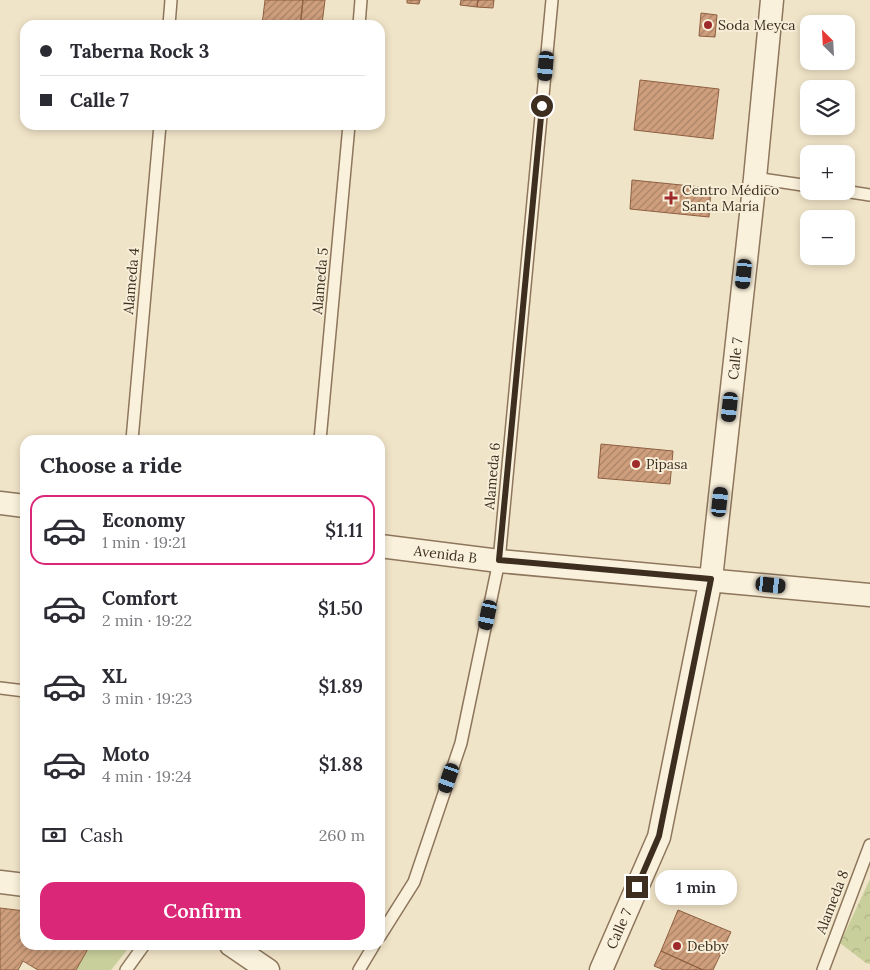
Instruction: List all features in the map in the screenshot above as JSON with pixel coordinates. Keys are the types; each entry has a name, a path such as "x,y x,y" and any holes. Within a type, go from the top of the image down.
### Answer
{"street":[{"name":"Calle 7","path":"601,970 659,836 711,579 755,178 772,0"},
{"path":"0,503 20,505"},
{"name":"Avenida B","path":"385,547 499,560 870,595"},
{"path":"0,882 20,884"},
{"path":"238,950 268,970"}],"lane":[{"path":"169,20 171,0"},
{"path":"359,20 361,0"},
{"name":"Alameda 6","path":"385,928 414,882 461,743 499,560 552,0"},
{"name":"Alameda 4","path":"132,435 160,130"},
{"name":"Alameda 5","path":"320,435 349,130"},
{"path":"755,178 800,185"},
{"path":"855,193 870,195"},
{"path":"0,688 20,690"},
{"name":"Alameda 8","path":"827,969 870,845"},
{"path":"126,970 140,950"},
{"path":"359,970 371,950"}],"green space":[{"path":"870,879 870,964 840,943"},
{"path":"87,950 127,950 111,970 76,970"}],"building":[{"path":"265,0 303,0 301,20 263,20"},
{"path":"303,0 325,0 322,20 301,20"},
{"path":"407,0 420,0 419,4 407,3"},
{"path":"461,0 478,0 477,7 460,5"},
{"path":"478,0 494,0 493,8 477,7"},
{"name":"Soda Meyca","path":"701,13 717,15 715,37 699,36"},
{"path":"640,80 719,89 713,139 634,130"},
{"name":"Centro Médico Santa María","path":"632,180 711,188 709,217 630,209"},
{"name":"Pipasa","path":"601,444 673,451 670,484 598,478"},
{"path":"0,908 20,910 20,950 87,950 76,970 38,970 23,961 18,970 0,970"},
{"path":"678,910 731,932 713,970 703,970 661,951"},
{"path":"661,951 703,970 664,970 654,966"}],"place":[{"name":"Soda Meyca","path":"708,25"},
{"name":"Centro Médico Santa María","path":"671,198"},
{"name":"Pipasa","path":"636,464"},
{"name":"Debby","path":"677,946"}],"route":[{"path":"542,106 499,560 711,579 659,836 637,887"}]}
